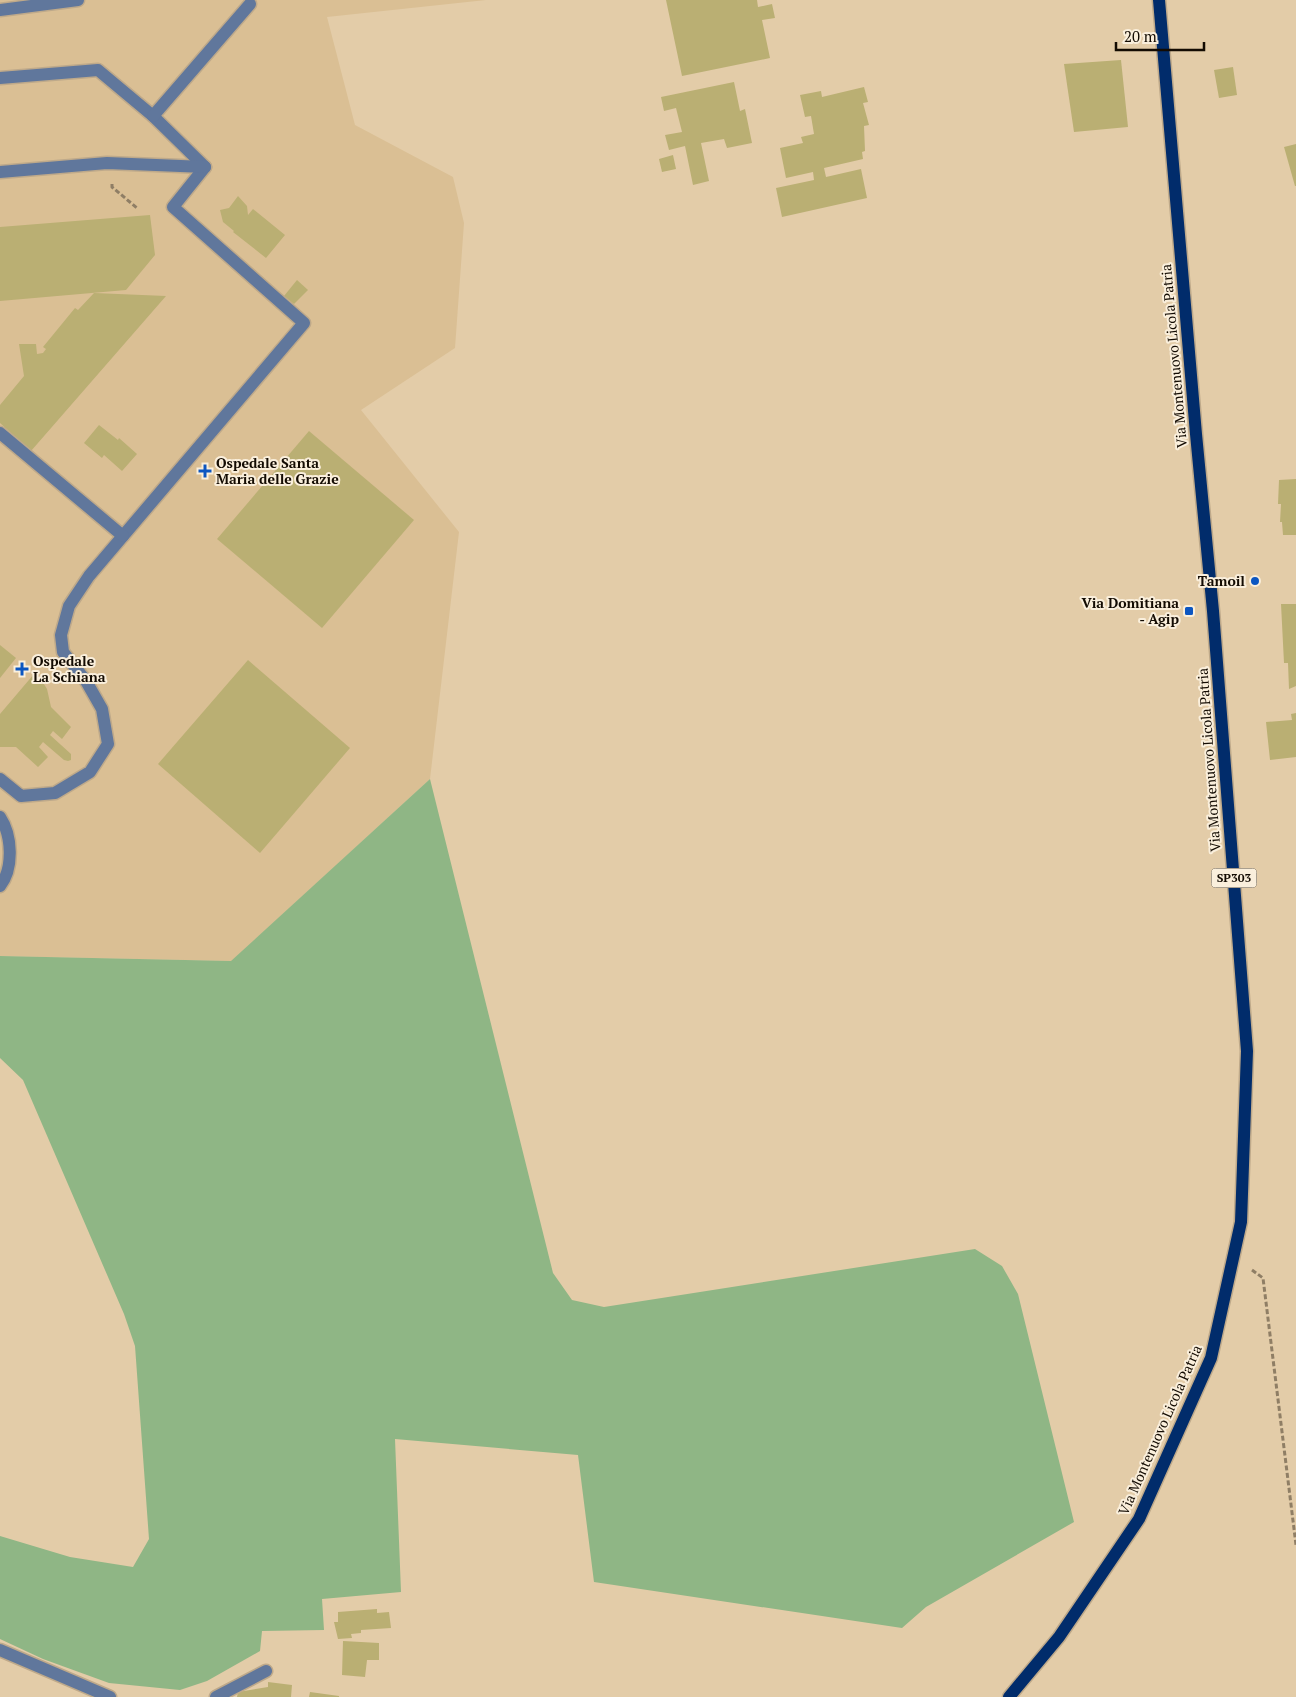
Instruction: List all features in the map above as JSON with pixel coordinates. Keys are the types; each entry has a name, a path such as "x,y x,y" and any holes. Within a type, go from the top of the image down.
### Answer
{"main road":[{"name":"Via Montenuovo Licola Patria","path":"1009,1697 1059,1638 1139,1519 1211,1358 1240,1222 1247,1051 1213,611 1194,414 1159,0"}],"lane":[{"path":"0,10 78,0"},
{"path":"153,116 250,4"},
{"path":"0,78 98,70 153,116 204,167"},
{"path":"0,172 107,164 204,167"},
{"path":"0,779 21,796 55,793 90,772 108,744 102,709 86,681 63,652 61,635 69,606 89,576 122,536 304,323 173,208 204,167"},
{"path":"0,433 122,536"},
{"path":"0,817 6,826 10,844 6,879 0,886"},
{"path":"0,1650 110,1697"},
{"path":"216,1697 266,1671"}],"path":[{"path":"107,164 112,187 137,208"},
{"path":"1233,1257 1263,1278 1296,1545"}],"shaded area":[{"name":"Ospedale Santa Maria delle Grazie","path":"0,0 486,0 327,17 355,125 453,177 464,223 455,348 361,410 459,532 430,779 232,961 0,956"}],"green space":[{"path":"430,779 553,1273 572,1300 604,1307 975,1249 1002,1266 1018,1294 1074,1522 926,1607 902,1628 594,1582 578,1455 395,1439 401,1592 322,1599 324,1630 262,1631 260,1651 207,1681 180,1690 109,1683 43,1659 0,1639 0,1536 70,1557 133,1567 149,1539 135,1346 124,1314 23,1080 0,1058 0,956 231,961"}],"building":[{"path":"666,0 757,0 758,7 772,4 775,18 762,20 770,58 682,76"},
{"path":"1121,60 1128,127 1074,132 1064,64"},
{"path":"1233,67 1237,95 1219,98 1214,70"},
{"path":"734,82 740,111 745,109 752,143 727,148 724,139 701,143 709,181 693,185 685,146 669,150 665,135 682,132 676,108 664,111 661,97"},
{"path":"864,87 868,102 863,103 869,125 864,126 865,151 862,152 863,159 824,168 826,177 861,169 867,198 782,217 776,188 814,180 813,172 786,178 780,148 803,143 801,137 814,134 811,116 805,117 800,95 821,91 822,97"},
{"path":"1296,144 1296,186 1295,186 1284,147"},
{"path":"673,155 676,169 662,172 659,159"},
{"path":"238,196 247,206 248,215 253,209 285,235 266,258 223,222 220,210 229,208"},
{"path":"150,215 155,255 126,290 0,301 0,227"},
{"path":"297,280 308,290 294,304 284,296"},
{"path":"94,293 166,296 31,451 0,423 0,405 24,376 19,344 36,344 37,354 43,353 46,349 43,347 75,308 78,310"},
{"path":"99,425 118,440 119,438 137,454 122,471 104,455 102,458 84,443"},
{"path":"309,431 414,520 322,628 217,539"},
{"path":"1296,479 1296,535 1283,535 1282,522 1280,522 1281,504 1278,504 1279,480"},
{"path":"1281,604 1296,604 1296,686 1289,689 1288,663 1284,663"},
{"path":"0,645 16,658 0,678"},
{"path":"248,660 350,748 260,853 158,764"},
{"path":"34,674 47,689 51,707 71,727 62,739 53,731 50,735 71,754 71,760 64,760 43,742 39,747 48,757 38,767 16,747 0,747 0,714"},
{"path":"1296,713 1296,757 1270,760 1266,722 1292,720 1291,714"},
{"path":"377,1609 377,1613 389,1612 391,1628 361,1630 361,1633 351,1634 352,1638 338,1639 334,1622 338,1622 338,1612"},
{"path":"343,1641 379,1643 379,1660 367,1660 365,1677 342,1675"},
{"path":"268,1682 292,1685 291,1697 237,1697 238,1692 268,1687"},
{"path":"310,1692 339,1696 339,1697 309,1697"}],"place":[{"name":"Ospedale Santa Maria delle Grazie","path":"205,471"},
{"name":"Tamoil","path":"1255,581"},
{"name":"Via Domitiana - Agip","path":"1189,611"},
{"name":"Ospedale La Schiana","path":"22,669"}]}
